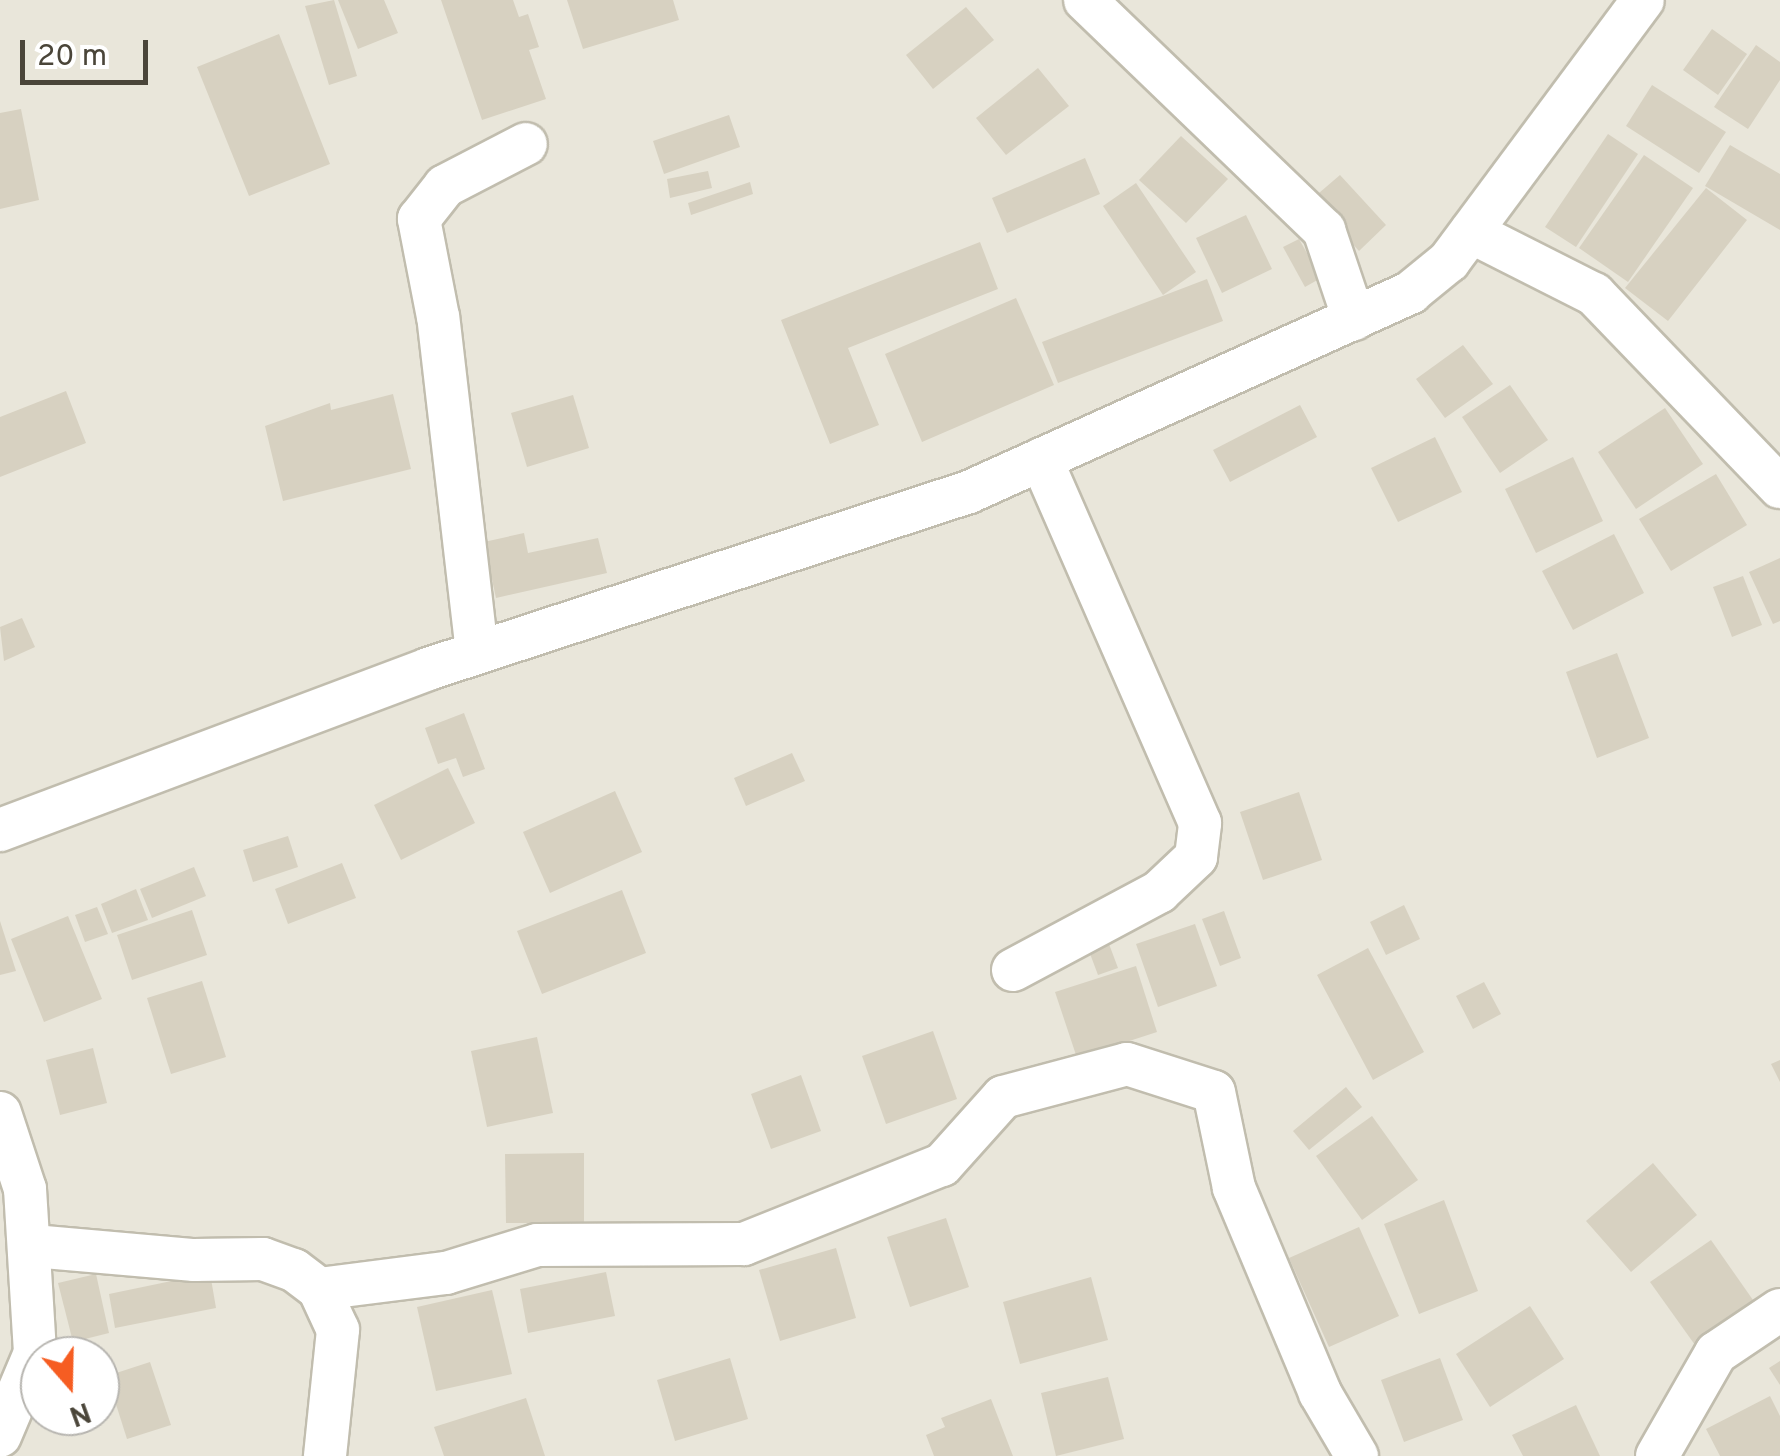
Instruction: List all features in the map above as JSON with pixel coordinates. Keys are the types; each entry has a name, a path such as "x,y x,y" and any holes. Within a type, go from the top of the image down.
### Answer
{"street":[{"path":"1085,0 1324,230 1354,319"},
{"path":"0,830 477,652 969,492 1411,292 1471,232 1643,0"},
{"path":"477,652 438,316 418,219 445,186 526,144"},
{"path":"1471,232 1594,294 1780,487"},
{"path":"1013,970 1159,892 1196,857 1200,822 1040,460"},
{"path":"32,1246 194,1260 263,1259 320,1289 446,1273 537,1245 744,1244 942,1166 1003,1097 1126,1064 1214,1092 1234,1188 1320,1393 1358,1456"},
{"path":"0,1113 25,1190 32,1246 34,1353 0,1436"},
{"path":"320,1289 338,1330 325,1456"},
{"path":"1657,1456 1716,1353 1780,1310"}],"shaded area":[{"path":"0,0 1780,0 1780,1456 0,1456"}],"building":[{"path":"334,0 357,76 329,85 305,6"},
{"path":"338,0 384,0 398,33 358,49"},
{"path":"441,0 513,0 519,17 528,14 539,47 529,50 546,99 482,120"},
{"path":"567,0 673,0 679,20 583,49"},
{"path":"966,7 994,40 933,89 906,55"},
{"path":"1712,29 1747,54 1718,95 1683,70"},
{"path":"279,34 330,164 249,196 197,67"},
{"path":"1756,45 1780,62 1780,80 1748,129 1714,107"},
{"path":"1038,68 1069,106 1006,155 976,118"},
{"path":"1652,85 1726,132 1699,173 1626,126"},
{"path":"21,109 39,200 0,209 0,113"},
{"path":"729,115 740,147 664,174 653,141"},
{"path":"1608,134 1638,154 1576,247 1545,227"},
{"path":"1181,136 1228,179 1186,223 1139,180"},
{"path":"1730,145 1780,174 1780,230 1705,186"},
{"path":"1644,155 1693,188 1628,282 1579,248"},
{"path":"1085,158 1100,194 1007,233 992,198"},
{"path":"708,171 712,188 670,198 667,179"},
{"path":"1340,175 1386,225 1359,251 1312,199"},
{"path":"750,182 753,194 691,215 688,203"},
{"path":"1136,183 1196,272 1163,295 1103,206"},
{"path":"1706,188 1747,220 1668,321 1625,288"},
{"path":"1246,215 1272,269 1222,293 1196,238"},
{"path":"1299,239 1321,278 1305,287 1283,247"},
{"path":"980,242 998,289 848,348 879,425 830,444 781,320"},
{"path":"1207,279 1223,321 1058,383 1042,342"},
{"path":"1016,298 1054,385 922,442 885,354"},
{"path":"1463,345 1493,384 1445,418 1416,379"},
{"path":"1510,385 1548,440 1500,473 1462,417"},
{"path":"66,391 86,443 0,477 0,417"},
{"path":"393,394 411,469 283,501 265,426 330,403 331,410"},
{"path":"573,395 589,448 527,467 511,413"},
{"path":"1300,405 1317,437 1230,482 1213,450"},
{"path":"1665,408 1703,464 1636,509 1598,452"},
{"path":"1435,437 1462,492 1398,522 1371,468"},
{"path":"1573,457 1603,521 1536,553 1505,489"},
{"path":"1716,474 1747,525 1671,571 1639,519"},
{"path":"524,533 528,553 598,538 607,573 496,598 484,542"},
{"path":"1614,534 1644,593 1573,630 1542,571"},
{"path":"1780,558 1780,621 1773,624 1749,572"},
{"path":"1743,576 1762,625 1732,637 1713,587"},
{"path":"22,618 35,647 4,661 0,627"},
{"path":"1617,653 1649,738 1597,758 1566,672"},
{"path":"464,713 485,769 463,777 456,758 438,764 425,728"},
{"path":"792,753 805,781 746,806 734,778"},
{"path":"448,768 475,823 401,860 374,805"},
{"path":"615,791 642,852 550,893 523,832"},
{"path":"1299,792 1322,860 1263,880 1240,812"},
{"path":"288,836 298,867 253,882 243,850"},
{"path":"342,863 356,898 288,924 275,889"},
{"path":"194,867 206,896 152,918 140,889"},
{"path":"136,889 148,920 112,933 101,904"},
{"path":"622,890 646,953 542,994 517,931"},
{"path":"1404,905 1420,939 1386,955 1370,922"},
{"path":"97,907 108,934 85,942 75,915"},
{"path":"192,910 207,955 132,980 117,935"},
{"path":"1224,911 1241,958 1220,966 1202,919"},
{"path":"68,916 102,999 44,1022 11,939"},
{"path":"0,921 16,971 0,975"},
{"path":"1195,924 1217,986 1158,1007 1136,944"},
{"path":"1109,944 1118,968 1098,975 1089,951"},
{"path":"1368,948 1424,1052 1373,1080 1317,975"},
{"path":"1136,966 1157,1032 1077,1058 1055,992"},
{"path":"202,981 226,1057 171,1074 147,998"},
{"path":"1484,982 1501,1014 1473,1029 1456,996"},
{"path":"933,1031 957,1099 886,1124 862,1056"},
{"path":"537,1037 553,1113 487,1127 471,1051"},
{"path":"93,1048 107,1103 60,1115 46,1060"},
{"path":"1780,1060 1780,1082 1771,1064"},
{"path":"801,1075 821,1131 771,1149 751,1094"},
{"path":"1346,1087 1362,1107 1309,1150 1293,1131"},
{"path":"1372,1116 1418,1180 1362,1220 1316,1156"},
{"path":"584,1153 584,1223 506,1223 505,1154"},
{"path":"1653,1163 1697,1215 1631,1272 1586,1221"},
{"path":"1444,1200 1478,1291 1419,1314 1384,1224"},
{"path":"946,1218 969,1287 910,1307 887,1237"},
{"path":"1359,1227 1399,1316 1329,1347 1289,1258"},
{"path":"1711,1240 1760,1310 1700,1352 1650,1282"},
{"path":"836,1248 856,1318 780,1341 759,1270"},
{"path":"606,1272 615,1316 528,1333 520,1289"},
{"path":"210,1273 216,1308 115,1328 109,1294"},
{"path":"96,1274 109,1333 71,1336 58,1283"},
{"path":"1091,1277 1108,1340 1020,1364 1003,1302"},
{"path":"492,1290 512,1374 436,1391 417,1307"},
{"path":"1530,1306 1564,1359 1490,1407 1456,1354"},
{"path":"730,1358 748,1419 675,1441 657,1380"},
{"path":"1440,1358 1463,1420 1404,1442 1381,1380"},
{"path":"1780,1361 1780,1385 1769,1368"},
{"path":"150,1362 171,1425 127,1439 120,1417 120,1372"},
{"path":"1108,1377 1124,1439 1056,1456 1041,1393"},
{"path":"1770,1396 1780,1416 1780,1456 1720,1456 1706,1429"},
{"path":"526,1398 545,1456 444,1456 434,1427"},
{"path":"991,1399 1013,1456 934,1456 926,1435 945,1427 941,1418"},
{"path":"1576,1405 1600,1456 1523,1456 1512,1435"}]}
